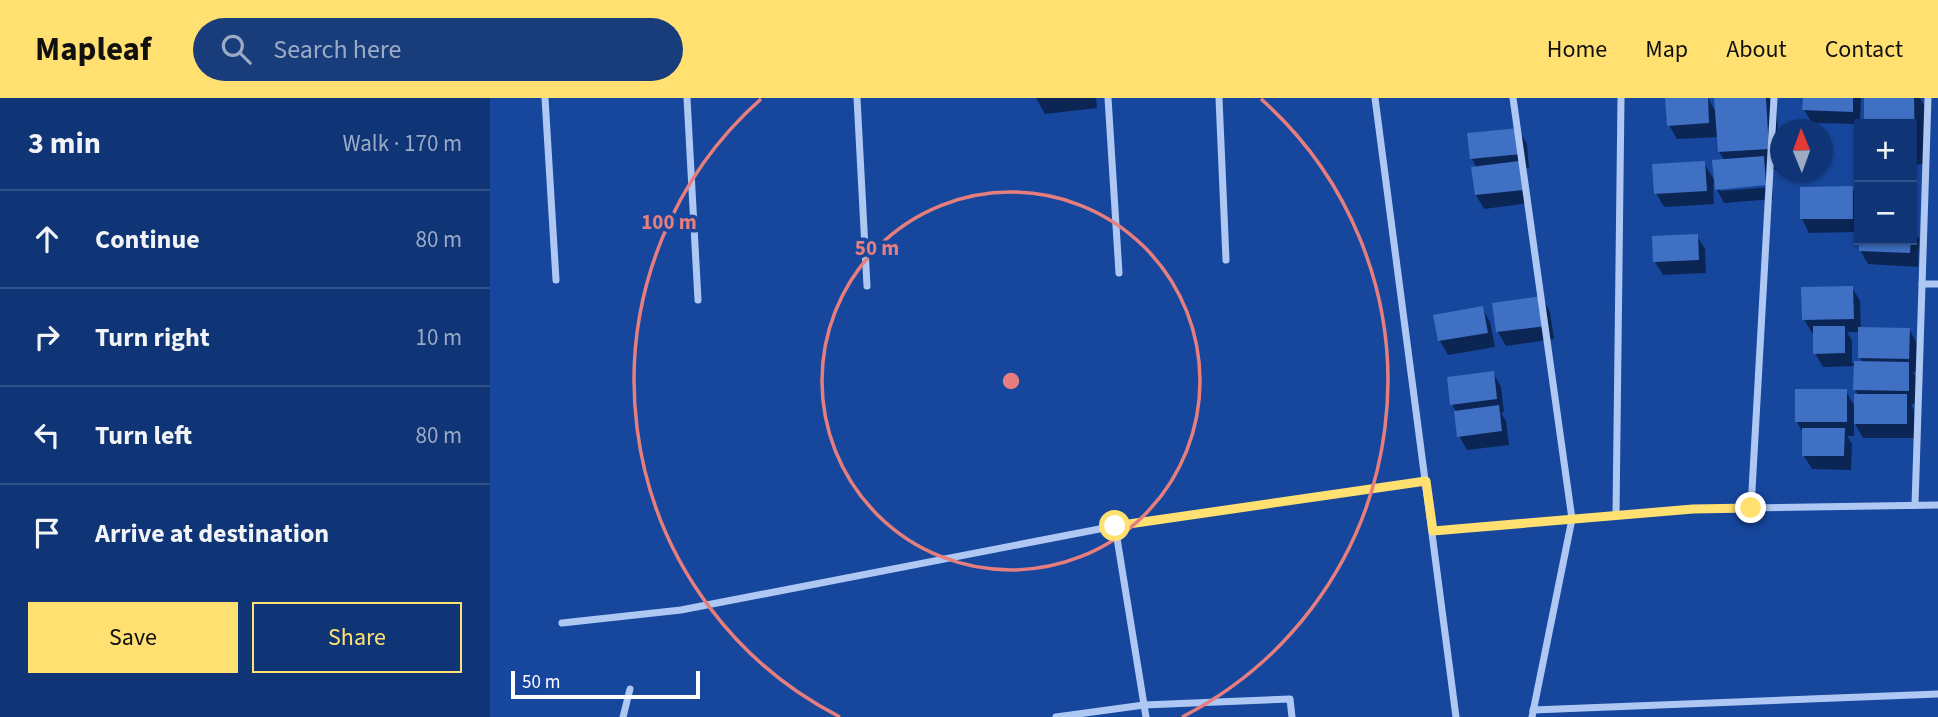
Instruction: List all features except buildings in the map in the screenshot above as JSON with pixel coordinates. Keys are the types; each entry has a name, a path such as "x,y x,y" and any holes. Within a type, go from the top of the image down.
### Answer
{"street":[{"path":"545,98 556,280"},
{"path":"687,98 698,300"},
{"path":"857,98 867,286"},
{"path":"1108,98 1119,274"},
{"path":"1219,98 1226,260"},
{"path":"1376,98 1456,717"},
{"path":"1513,98 1572,519 1533,714 1938,694"},
{"path":"1616,515 1621,98"},
{"path":"1751,508 1774,98"},
{"path":"1915,505 1928,98"},
{"path":"1922,284 1938,284"},
{"path":"562,623 681,610 1115,526 1426,481"},
{"path":"1433,531 1693,509 1938,505"},
{"path":"1115,526 1146,717"},
{"path":"623,717 630,689"},
{"path":"1056,717 1144,705 1290,699 1292,717"}],"route":[{"path":"1115,526 1426,481 1433,531 1693,509 1751,508"}]}
